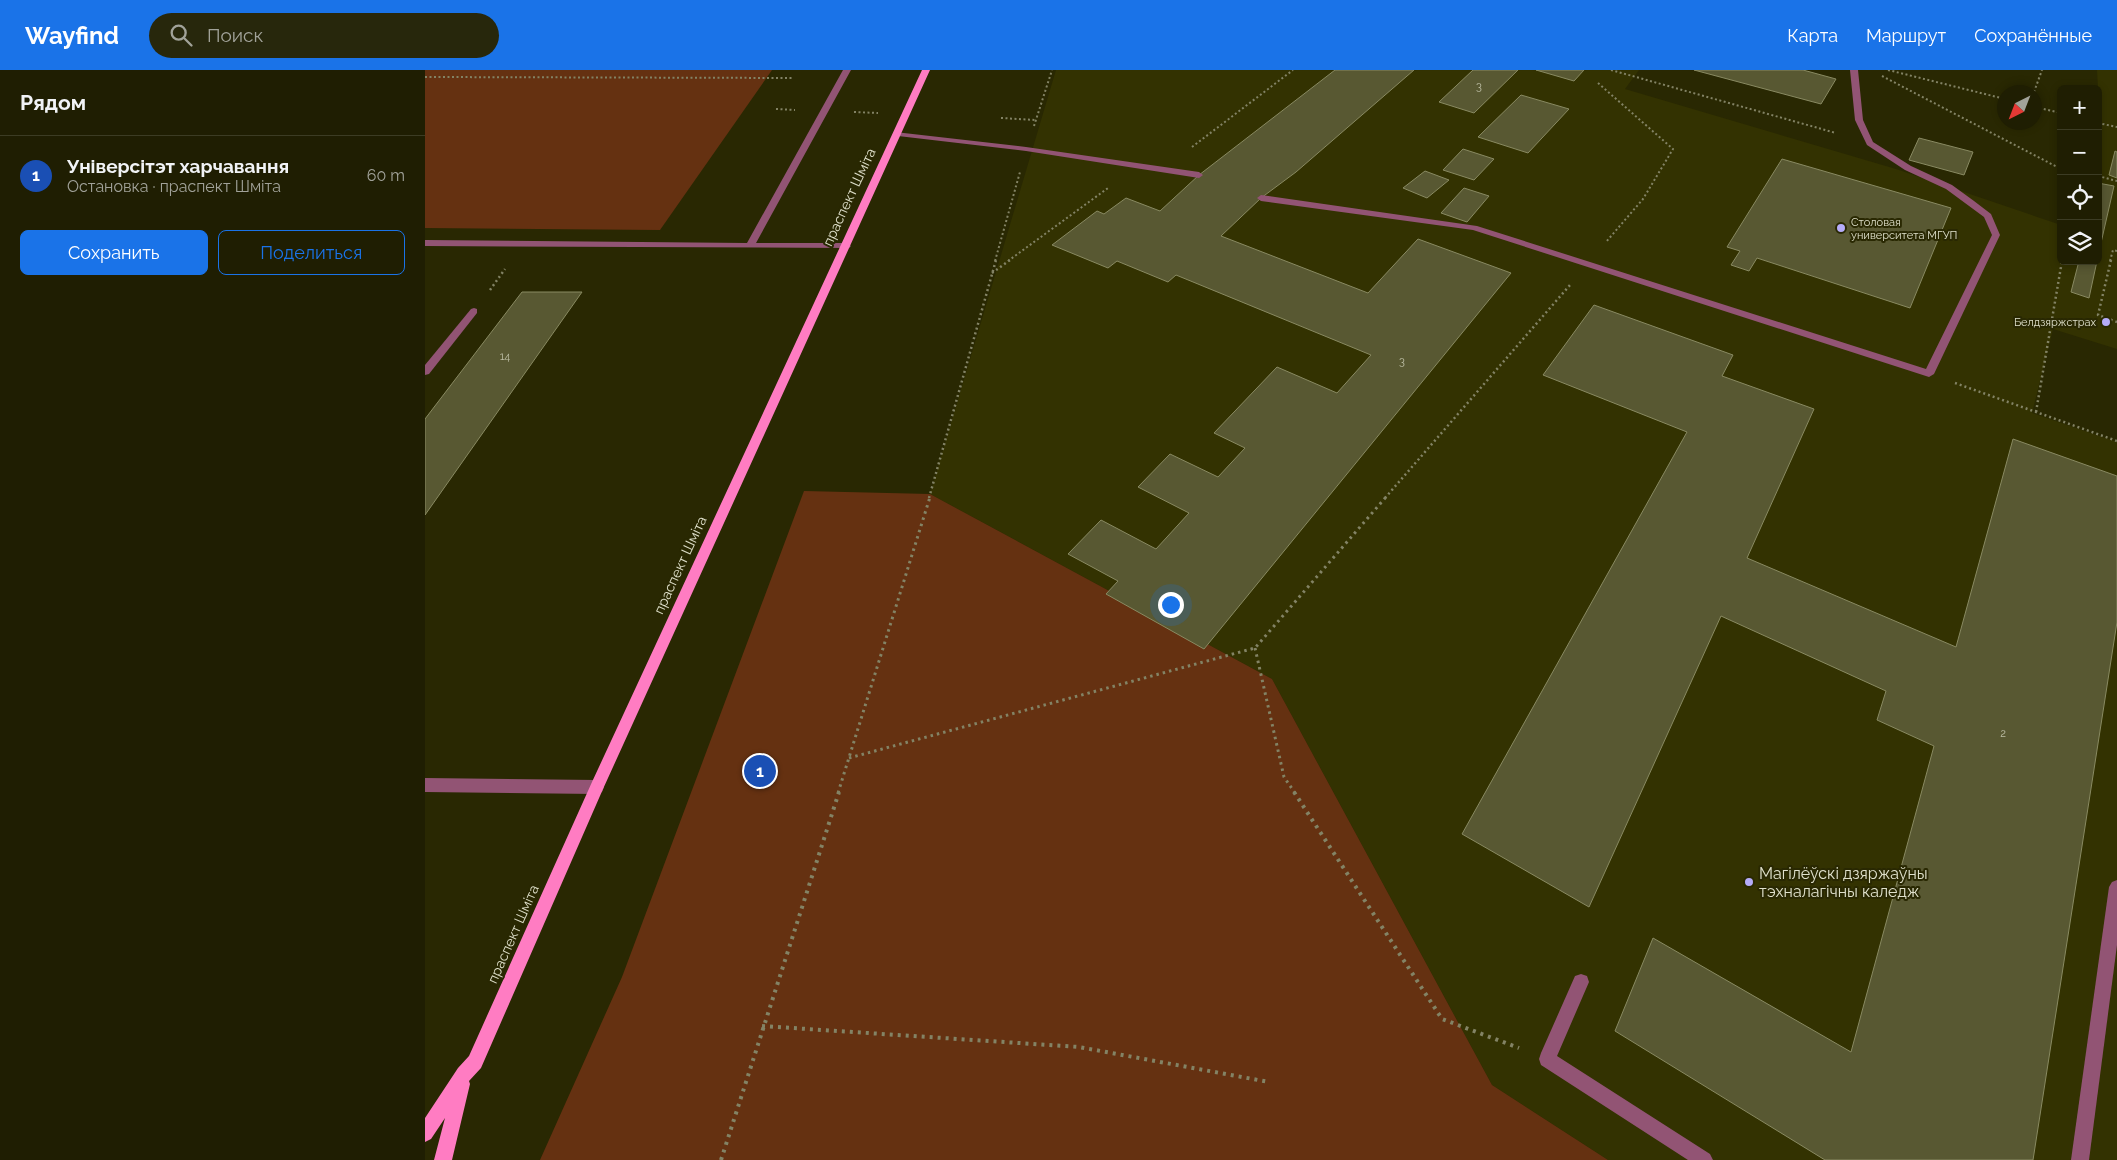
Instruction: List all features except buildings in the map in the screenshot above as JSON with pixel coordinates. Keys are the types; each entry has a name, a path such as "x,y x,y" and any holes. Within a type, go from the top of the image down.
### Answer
{"main road":[{"name":"праспект Шміта","path":"425,1134 464,1074 475,1062 597,787 926,70"},
{"name":"праспект Шміта","path":"443,1160 464,1074"}],"lane":[{"path":"750,246 847,70"},
{"path":"1261,198 1474,228 1929,374 1996,235 1988,216 1971,203 1949,187 1908,168 1871,143 1859,120 1854,70"},
{"path":"898,134 1026,149 1199,175"},
{"path":"425,244 846,246"},
{"path":"425,372 474,311"},
{"path":"425,785 597,787"},
{"path":"2080,1160 2117,887"},
{"path":"1581,982 1547,1059 1704,1160"}],"path":[{"path":"721,1160 931,494 1026,149 1052,70"},
{"path":"1162,170 1293,70"},
{"path":"1611,70 1871,143"},
{"path":"1888,70 1997,97"},
{"path":"2037,85 2042,70"},
{"path":"1879,74 2057,167"},
{"path":"425,77 793,78"},
{"path":"849,758 1255,648 1643,199 1673,149 1598,83"},
{"path":"2042,109 2057,113"},
{"path":"2102,124 2117,128"},
{"path":"992,274 1137,166"},
{"path":"2102,177 2117,181"},
{"path":"474,311 524,244"},
{"path":"2117,251 2113,250 2098,315 2117,322"},
{"path":"2036,412 2061,265"},
{"path":"1929,374 2117,441"},
{"path":"1255,648 1283,777 1441,1019 1547,1059"},
{"path":"762,1026 1079,1047 1269,1082"}],"shaded area":[{"path":"425,70 772,70 660,230 425,228"},
{"path":"1056,70 1639,70 1625,89 1896,169 2057,224 2057,265 2102,265 2102,85 2098,85 2097,70 2117,70 2117,349 2053,329 2032,413 2117,442 2117,1160 1608,1160 1492,1085 1272,679 930,494"},
{"path":"804,491 930,494 1272,679 1492,1085 1608,1160 540,1160 622,977"}],"place":[{"name":"Столовая университета МГУП","path":"1841,228"},
{"name":"Белдзяржстрах","path":"2106,322"},
{"name":"Універсітэт харчавання","path":"760,771"},
{"name":"Магілёўскі дзяржаўны тэхналагічны каледж","path":"1749,882"}]}
